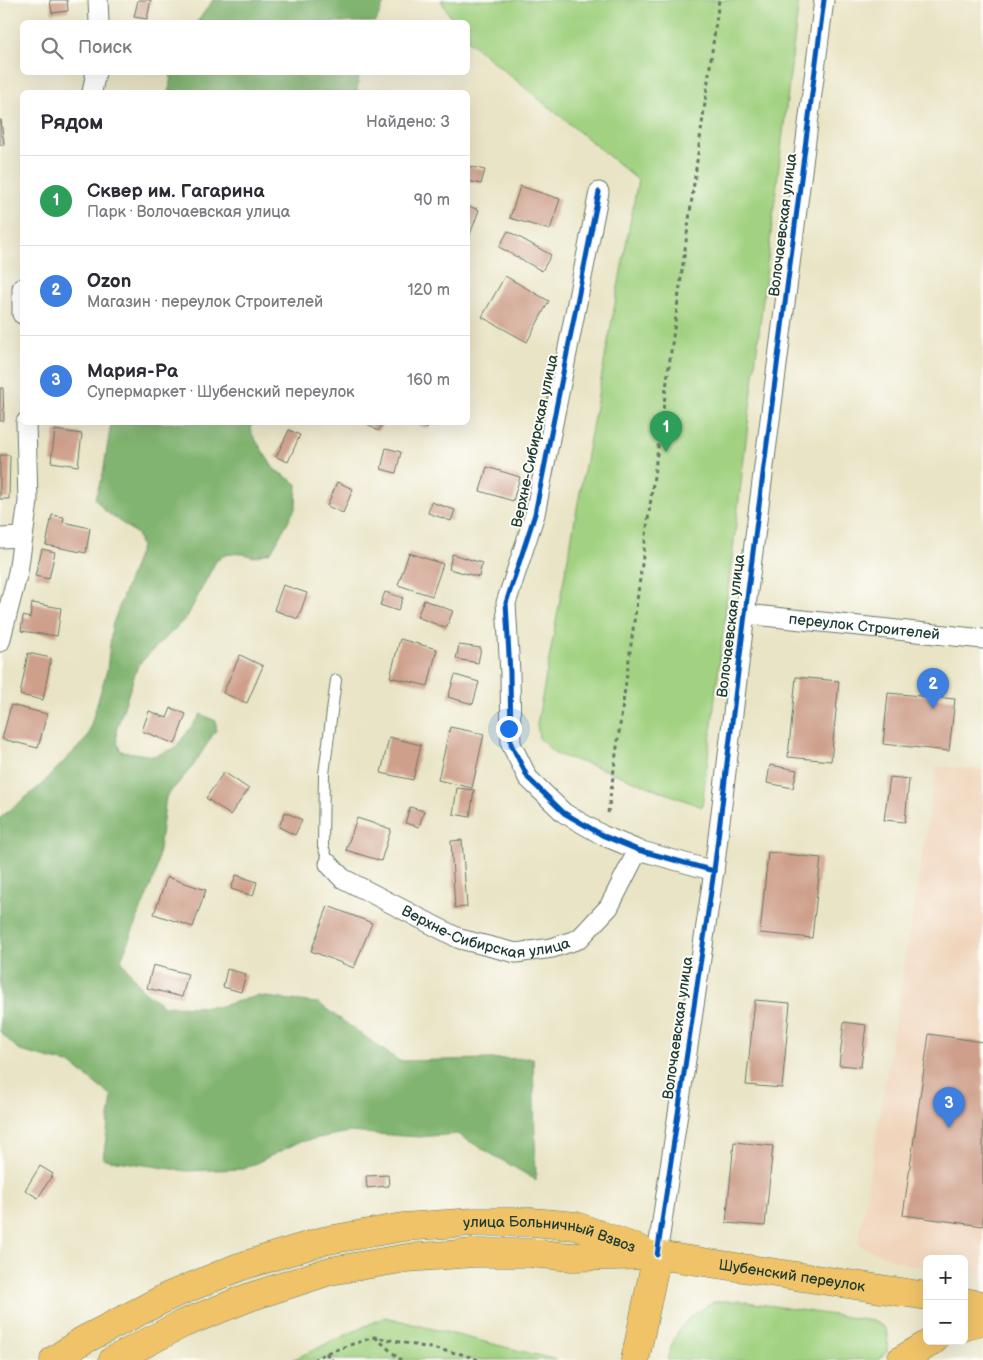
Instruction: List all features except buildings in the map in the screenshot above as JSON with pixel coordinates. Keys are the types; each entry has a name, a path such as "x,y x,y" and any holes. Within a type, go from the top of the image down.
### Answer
{"main road":[{"name":"улица Больничный Взвоз","path":"54,1360 82,1341 169,1296 239,1267 323,1241 403,1227 474,1222 532,1222 576,1226 657,1255"},
{"name":"улица Больничный Взвоз","path":"113,1360 182,1324 250,1296 330,1271 407,1258 474,1253 530,1253 572,1257 657,1255"},
{"name":"Шубенский переулок","path":"657,1255 923,1295"},
{"name":"Волочаевская улица","path":"635,1360 657,1255"},
{"path":"968,1303 983,1305"},
{"path":"968,1326 983,1320"},
{"path":"901,1360 926,1345"}],"street":[{"path":"98,0 100,20"},
{"name":"Волочаевская улица","path":"657,1255 714,870 824,0"},
{"path":"92,90 95,75"},
{"name":"Верхне-Сибирская улица","path":"599,192 535,514 506,603 510,673 510,744 528,778 564,813 604,836 638,850 714,870"},
{"path":"0,642 18,572 28,502 26,425"},
{"path":"0,538 23,537"},
{"name":"переулок Строителей","path":"745,614 983,639"},
{"name":"Верхне-Сибирская улица","path":"329,864 342,878 460,939 516,953 552,948 579,939 609,907 638,850"}],"lane":[{"path":"329,864 323,846 324,774 336,680"}],"path":[{"path":"604,836 719,0"},
{"path":"374,1336 401,1360"},
{"path":"313,1360 326,1353 374,1336 461,1354 479,1360"},
{"path":"326,1353 332,1360"}],"shaded area":[{"path":"937,766 983,770 983,1274 968,1272 968,1255 923,1255 923,1267 908,1265 858,1245"}],"green space":[{"path":"213,0 385,0 377,20 198,20"},
{"path":"441,0 799,0 702,807 600,768 555,754 539,738 537,724 638,180 470,43 470,20 452,20"},
{"path":"171,75 359,75 357,90 169,90"},
{"path":"111,425 251,425 252,434 274,469 297,484 296,507 271,552 255,557 239,553 225,555 216,561 187,617 138,665 116,731 117,742 121,751 154,756 175,748 201,714 216,721 216,730 193,766 166,797 156,872 121,960 142,989 164,1006 217,1007 257,996 318,1003 399,1061 533,1058 536,1180 457,1134 418,1137 348,1132 299,1142 244,1169 186,1171 103,1159 112,1097 71,1064 20,1051 0,1032 0,818 40,786 87,738 107,670 112,626 141,547 137,534 105,511 95,498 103,474"},
{"path":"716,1301 740,1301 873,1321 884,1327 888,1336 887,1352 879,1360 667,1360 674,1339 684,1324 697,1312"},
{"path":"385,1317 557,1360 292,1360"}],"cycle path":[{"path":"657,1255 714,871 824,0"},
{"path":"599,192 535,514 506,603 510,673 511,744 528,778 564,813 604,836 638,850 714,871"}],"place":[{"name":"Сквер им. Гагарина","path":"666,452"},
{"name":"Ozon","path":"933,709"},
{"name":"Мария-Ра","path":"949,1128"}]}
